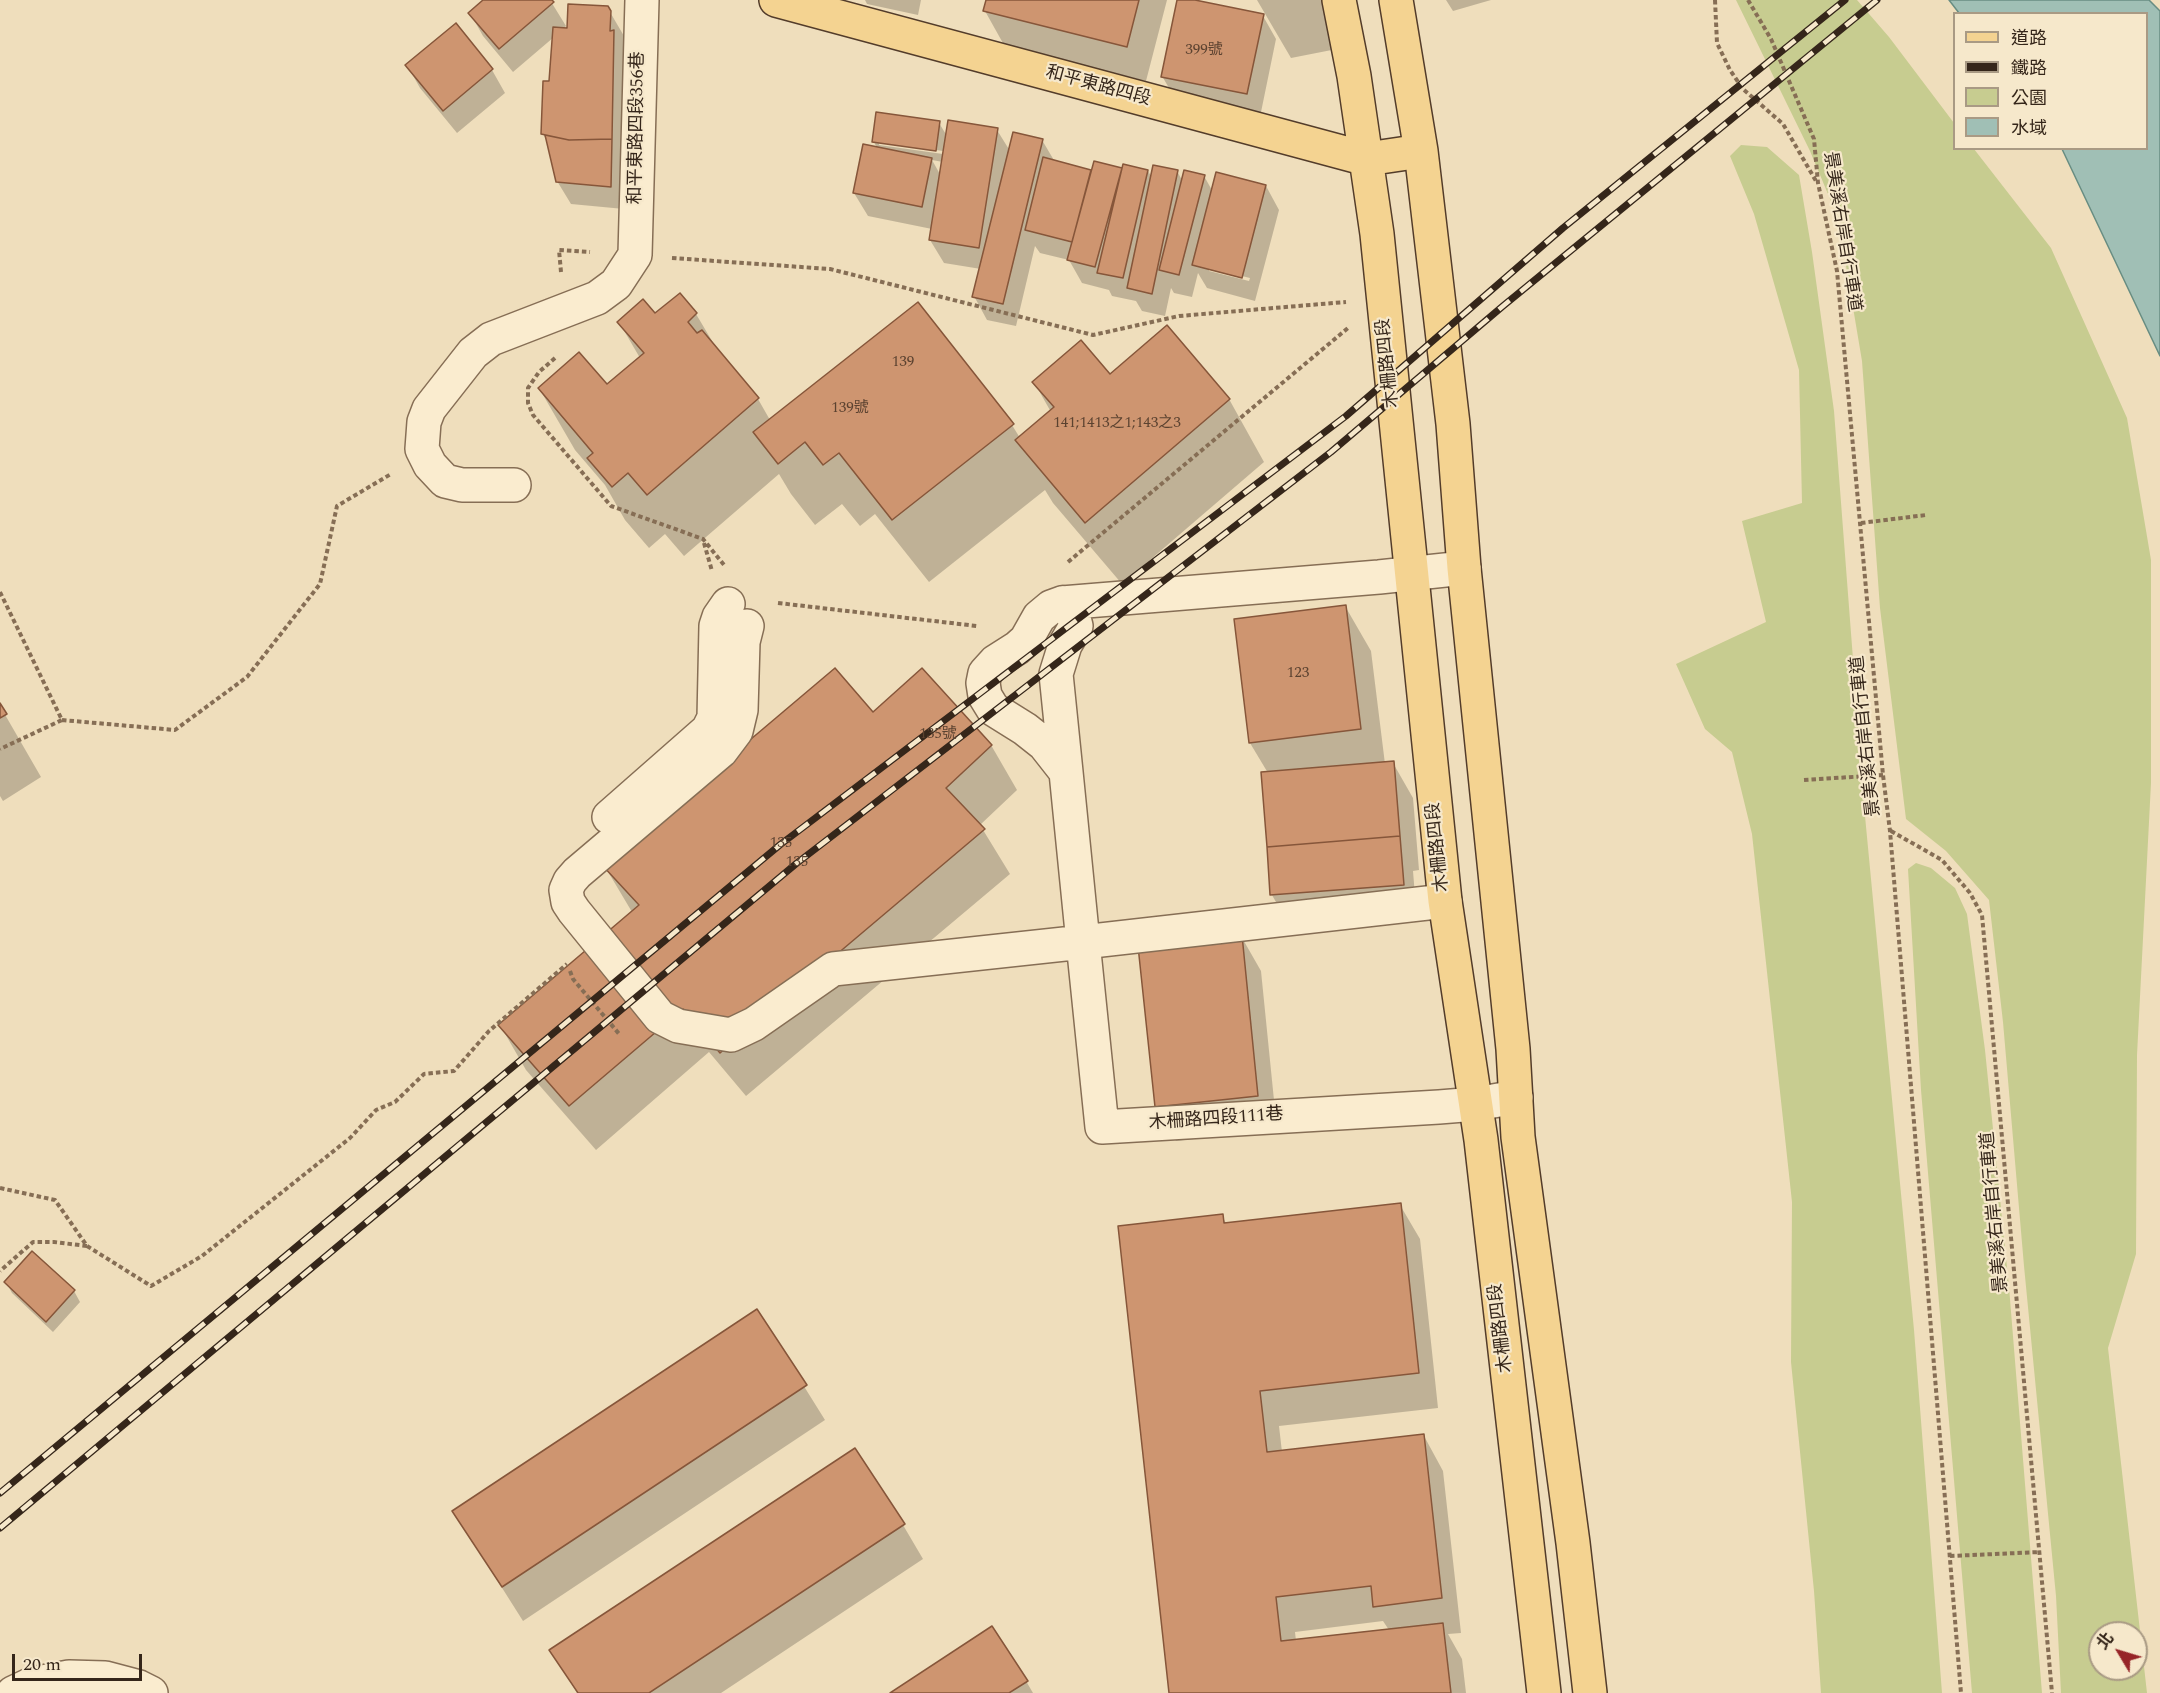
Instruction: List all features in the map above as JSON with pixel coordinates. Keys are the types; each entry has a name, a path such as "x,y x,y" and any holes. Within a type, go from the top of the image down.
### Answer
{"main road":[{"name":"和平東路四段","path":"776,0 1367,159 1421,151"},
{"name":"木柵路四段","path":"1339,0 1367,159 1444,901 1476,1104 1544,1693"},
{"path":"1396,0 1421,151 1453,424 1464,568 1518,1137 1573,1543 1590,1693"}],"street":[{"name":"和平東路四段356巷","path":"635,255 642,0"},
{"path":"514,485 462,485 445,481 430,465 422,449 424,422 429,409 473,353 491,339 597,298 616,284 635,255"},
{"path":"1066,772 1044,744 993,709 985,696 983,683 986,673 995,662 1026,640 1039,617 1051,607 1062,603 1464,568"},
{"path":"1062,603 1072,611 1076,626 1059,659 1056,675 1083,942"},
{"path":"738,615 743,642 741,710 736,730 721,751 577,873 566,890 568,902 660,1017 678,1026 731,1035 754,1024 833,969 1444,901"},
{"path":"986,673 1059,659"},
{"name":"木柵路四段111巷","path":"1083,942 1102,1127 1476,1104 1516,1097"},
{"path":"13,1693 32,1684 69,1677 105,1678 139,1687 151,1693"}],"path":[{"path":"1715,0 1717,43 1730,70 1743,89 1783,124 1818,183"},
{"name":"景美溪右岸自行車道","path":"1748,0 1771,39 1814,139 1818,183 1837,271 1890,831 1942,860 1970,893 1982,915 2052,1693"},
{"path":"559,250 830,269 1093,335 1179,316 1383,299"},
{"path":"1062,566 1383,299"},
{"path":"556,358 539,372 528,388 528,403 533,415 611,506 703,539 725,566"},
{"path":"0,749 62,720 175,730 247,677 320,584 337,506 393,472"},
{"path":"1861,523 1926,515"},
{"path":"0,592 62,720"},
{"path":"778,603 978,626"},
{"path":"1804,780 1883,776"},
{"path":"1890,831 1960,1693"},
{"path":"0,1188 55,1200 87,1246 151,1286 202,1256 350,1138 376,1110 395,1102 424,1074 454,1071 489,1031 567,964"},
{"path":"0,1270 33,1242 87,1246"},
{"path":"1950,1556 2040,1552"}],"green space":[{"path":"1736,0 1857,0 1889,37 1953,122 1953,150 1975,150 2051,248 2127,418 2151,560 2151,783 2137,1055 2136,1254 2108,1348 2139,1621 2088,1621 2088,1681 2146,1681 2147,1693 2061,1693 2056,1596 2003,1022 1989,900 1946,851 1906,819 1880,608 1862,361 1838,218 1810,151"},
{"path":"1741,145 1767,147 1799,175 1834,411 1865,816 1914,1330 1942,1693 1821,1693 1814,1591 1791,1362 1792,1202 1752,834 1732,752 1705,729 1676,664 1766,622 1742,521 1802,503 1799,370 1754,214 1730,156"},
{"path":"1916,863 1931,868 1955,888 1967,914 1985,1050 2009,1287 2042,1693 1972,1693 1921,1090 1908,869"}],"water":[{"path":"1949,0 2149,0 2160,11 2160,356 2062,150 2148,150 2148,12 1958,12"}],"building":[{"path":"483,0 552,0 554,2 499,49 468,13"},
{"path":"986,0 1139,0 1127,47 983,11"},
{"path":"1177,0 1195,0 1264,14 1247,94 1161,77"},
{"path":"568,4 608,6 611,11 610,31 614,30 612,139 569,140 541,134 543,81 549,81 553,27 567,28"},
{"path":"456,23 493,69 443,111 405,65"},
{"path":"876,112 940,121 936,151 872,142"},
{"path":"948,120 998,128 979,248 929,240"},
{"path":"1013,132 1043,139 1003,304 972,297"},
{"path":"545,135 569,140 612,139 611,187 556,182"},
{"path":"863,144 932,158 922,207 853,193"},
{"path":"1043,157 1091,170 1072,242 1025,230"},
{"path":"1094,161 1122,168 1095,267 1067,260"},
{"path":"1123,164 1148,170 1123,278 1097,273"},
{"path":"1153,165 1178,170 1152,294 1127,288"},
{"path":"1184,170 1205,175 1179,275 1159,270"},
{"path":"1216,172 1266,185 1242,278 1192,265"},
{"path":"680,293 697,313 688,322 697,333 702,330 759,398 647,495 628,473 612,487 587,458 593,453 538,388 579,352 607,384 644,353 617,322 643,299 655,313"},
{"path":"918,302 1014,424 892,520 839,453 823,465 805,442 778,464 753,432"},
{"path":"1167,325 1230,399 1085,523 1015,440 1054,407 1032,382 1081,340 1110,374"},
{"path":"1346,605 1361,729 1249,743 1234,619"},
{"path":"835,668 873,712 922,668 992,745 946,788 985,829 720,1053 683,1009 569,1106 498,1025 639,905 602,865"},
{"path":"0,703 7,714 0,718"},
{"path":"1394,761 1400,836 1267,847 1261,772"},
{"path":"1400,836 1404,885 1270,895 1267,847"},
{"path":"1242,935 1258,1096 1155,1107 1138,946"},
{"path":"1401,1203 1419,1373 1260,1391 1267,1452 1424,1434 1442,1598 1373,1607 1371,1586 1276,1597 1281,1641 1443,1623 1451,1693 1169,1693 1118,1226 1223,1214 1224,1223"},
{"path":"32,1251 75,1290 46,1322 4,1282"},
{"path":"757,1309 807,1385 502,1587 452,1511"},
{"path":"855,1448 905,1524 649,1693 578,1693 549,1650"},
{"path":"992,1626 1028,1681 1009,1693 890,1693"}],"railway":[{"path":"0,1493 781,844 1346,416 1563,228 1845,0"},
{"path":"0,1528 797,863 1331,452 1503,306 1877,0"}]}
